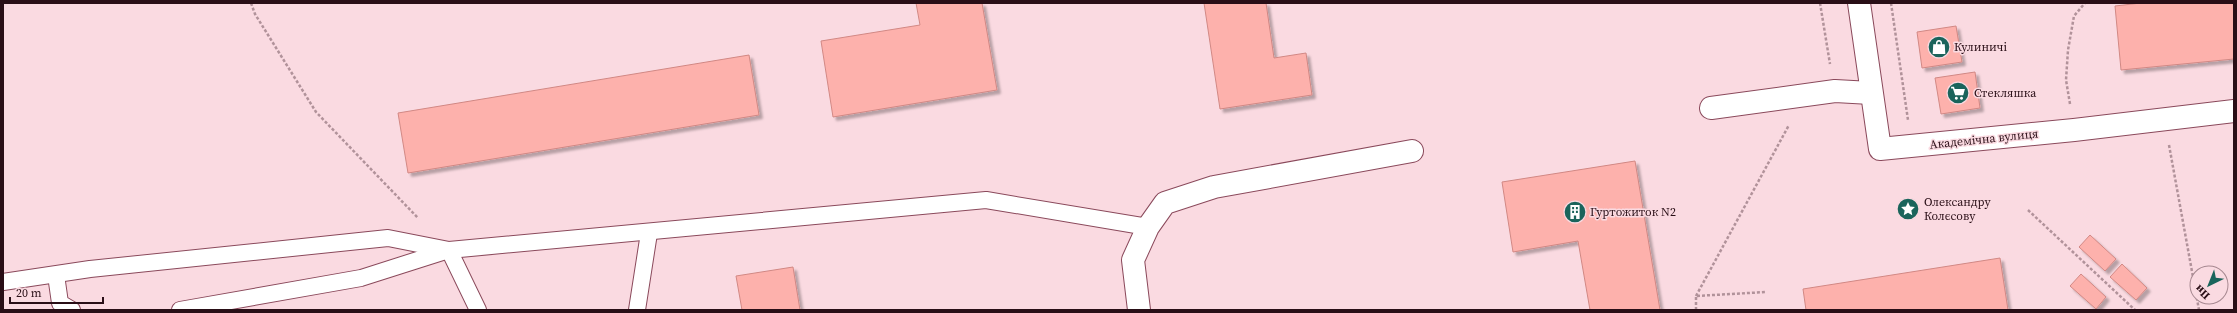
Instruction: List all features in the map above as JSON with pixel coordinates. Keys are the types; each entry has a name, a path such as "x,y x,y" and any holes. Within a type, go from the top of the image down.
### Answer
{"street":[{"name":"Академічна вулиця","path":"1859,3 1880,149 2074,130 2234,111"},
{"path":"1711,108 1835,91 1871,93"},
{"path":"1139,310 1133,260 1148,227 1165,203 1214,187 1412,151"}],"lane":[{"path":"180,310 361,278 449,250 986,200 1148,227"},
{"path":"637,310 649,232"},
{"path":"3,282 388,238 449,250"},
{"path":"449,250 478,310"},
{"path":"56,275 60,303 72,310"}],"path":[{"path":"251,3 255,14 316,112 449,250"},
{"path":"1820,3 1835,91"},
{"path":"1891,3 1912,146"},
{"path":"2074,130 2066,80 2068,50 2074,16 2085,3"},
{"path":"1696,310 1696,296 1805,95"},
{"path":"2165,120 2199,310"},
{"path":"2028,210 2135,310"},
{"path":"1696,296 1766,292"}],"building":[{"path":"916,3 982,3 997,90 833,117 821,41 920,25"},
{"path":"1204,3 1266,3 1274,58 1306,53 1312,95 1220,109"},
{"path":"2141,3 2234,3 2234,59 2121,70 2115,6"},
{"name":"Кулиничі","path":"1956,26 1962,62 1922,68 1917,32"},
{"path":"749,55 759,115 408,173 398,113"},
{"name":"Стекляшка","path":"1975,72 1980,108 1941,114 1935,78"},
{"name":"Гуртожиток N2","path":"1635,161 1660,310 1590,310 1578,241 1513,252 1502,182"},
{"path":"2090,235 2116,259 2105,271 2079,247"},
{"path":"2000,258 2008,310 1806,310 1803,289"},
{"path":"2122,264 2147,288 2136,300 2110,277"},
{"path":"793,267 800,310 742,310 736,276"},
{"path":"2081,274 2106,297 2096,309 2070,286"}],"place":[{"name":"Кулиничі","path":"1939,47"},
{"name":"Стекляшка","path":"1958,93"},
{"name":"Олександру Колєсову","path":"1908,209"},
{"name":"Гуртожиток N2","path":"1575,212"}]}
